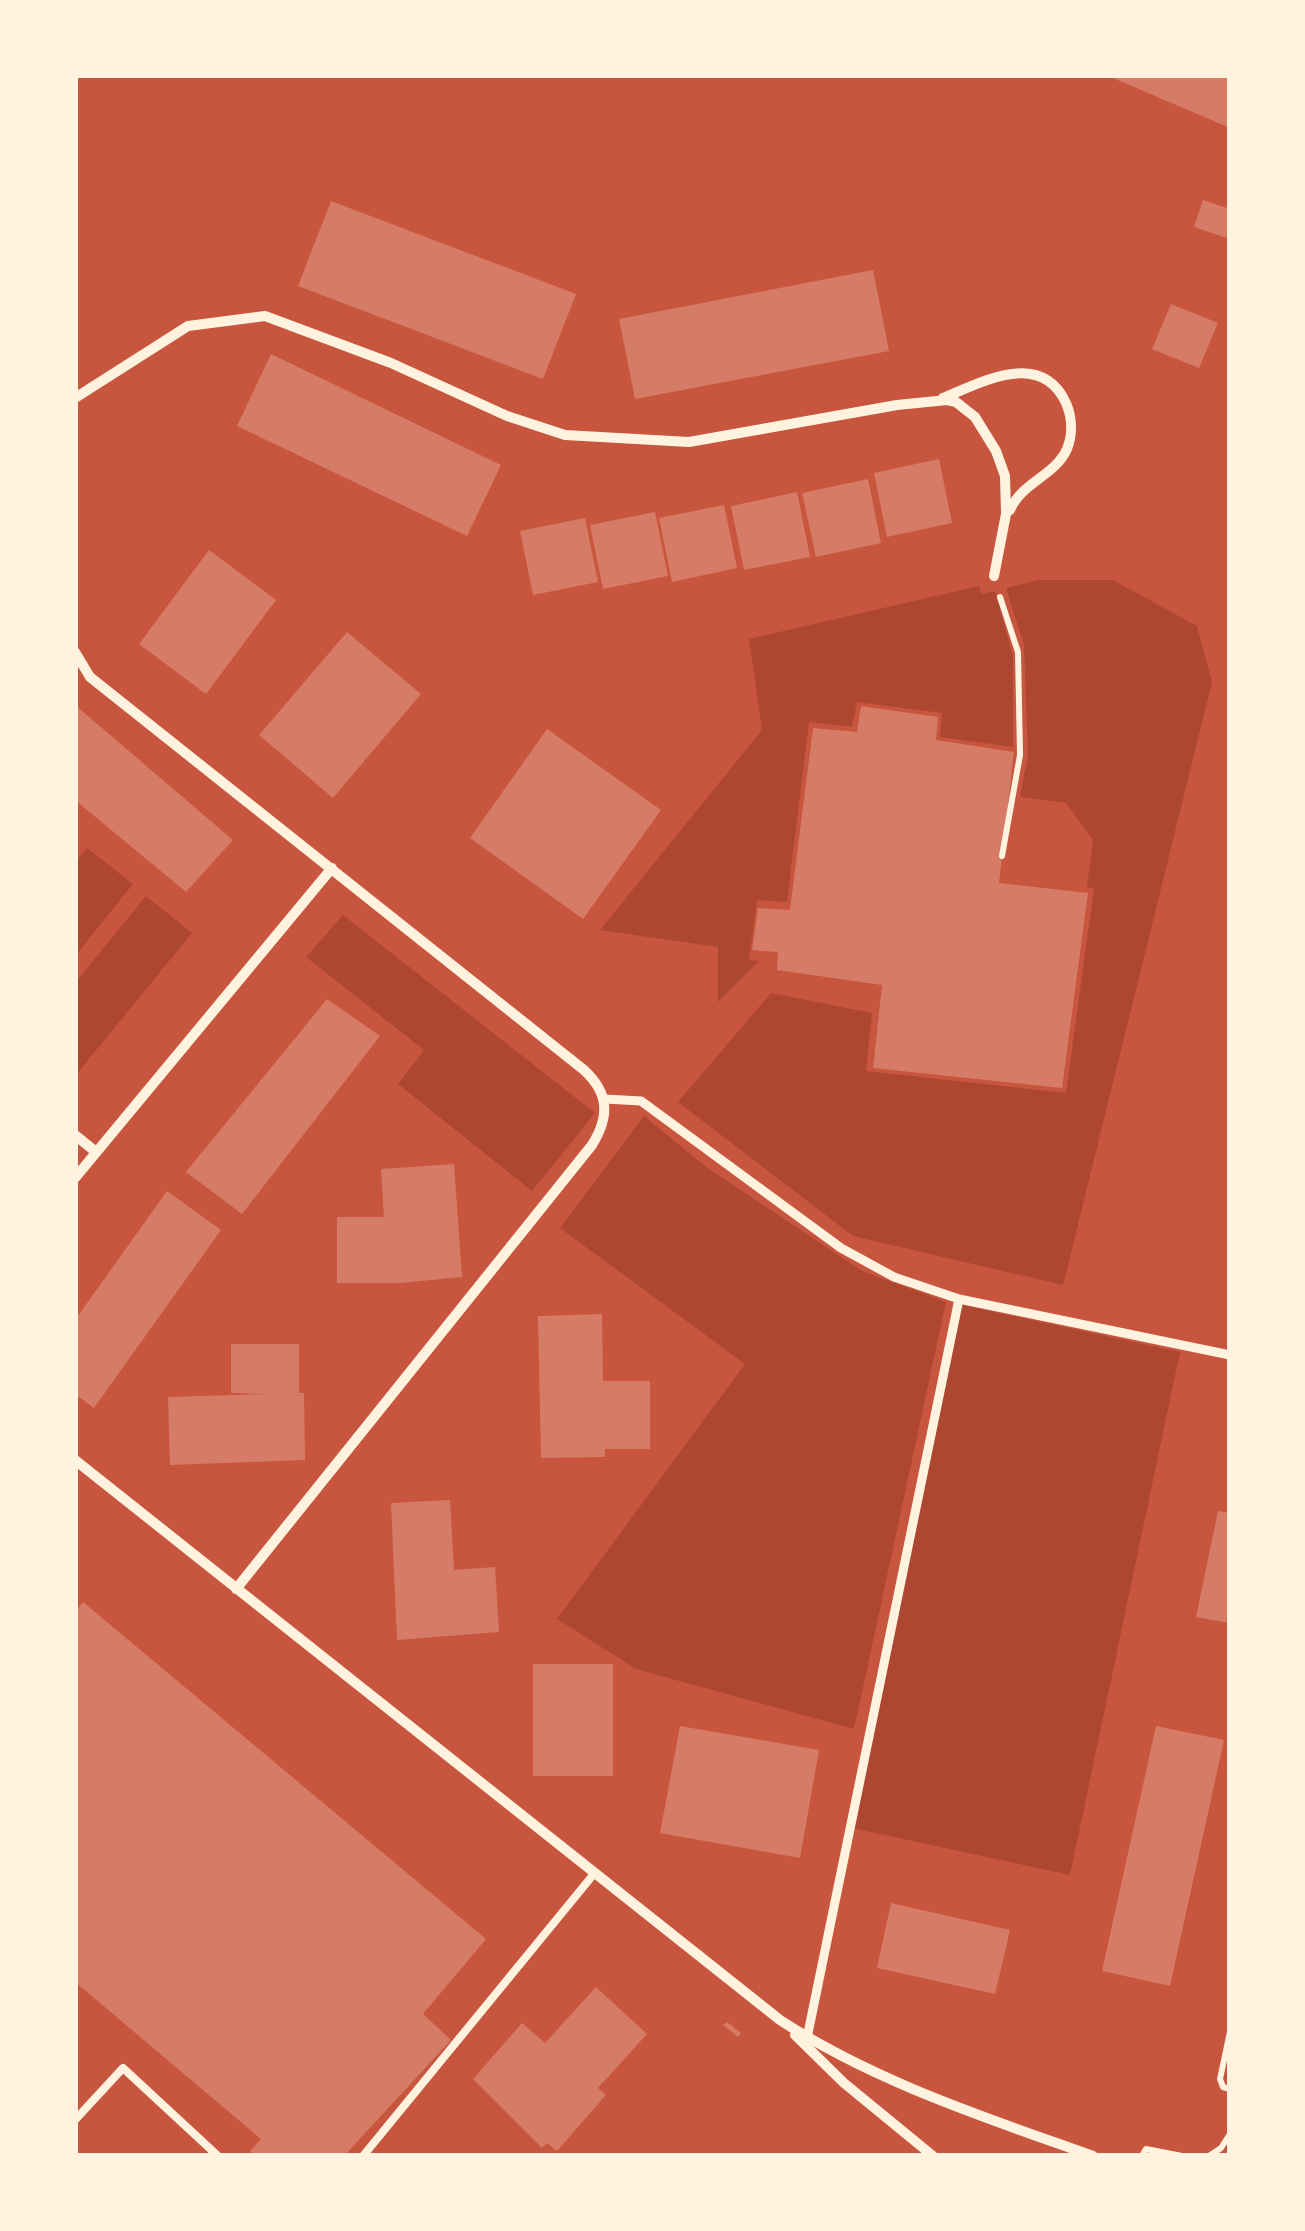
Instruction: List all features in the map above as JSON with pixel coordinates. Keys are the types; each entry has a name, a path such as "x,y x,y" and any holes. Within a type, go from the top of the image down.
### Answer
{"street":[{"path":"75,398 188,326 265,316 390,363 507,416 565,435 689,442 938,400 1019,371 1036,375 1063,397 1072,430 1068,447 1058,462 1023,489 1002,535"},
{"path":"938,400 956,402 966,409 996,451 1007,487 994,576"},
{"path":"75,652 90,676 584,1070 605,1099 602,1126 592,1145 236,1589"},
{"path":"75,1178 332,868"},
{"path":"605,1099 640,1100 842,1248 894,1278 959,1298 1230,1354"},
{"path":"75,1135 96,1152"},
{"path":"807,2038 959,1298"},
{"path":"75,1460 780,2020 807,2038 928,2095 1093,2156"},
{"path":"780,2020 844,2083 933,2156"}],"lane":[{"path":"363,2156 593,1874"},
{"path":"75,2120 123,2068 218,2156"}],"path":[{"path":"994,576 1018,652 1020,755 1002,856"},
{"path":"1230,2032 1220,2084 1230,2089"},
{"path":"1209,2156 1221,2148 1230,2134"},
{"path":"1142,2156 1152,2148 1182,2156"}],"shaded area":[{"path":"1039,580 1113,580 1197,626 1212,682 1063,1285 853,1236 678,1102 771,993 872,1013 866,1071 1066,1093 1094,889 1087,887 1093,840 1066,803 1020,797 1028,755 1024,645 1006,588"},
{"path":"979,586 982,594 995,591 1013,656 1013,747 940,737 942,713 857,702 852,727 809,722 787,902 757,900 749,960 759,961 718,1002 718,947 600,930 762,730 749,639"},
{"path":"87,848 133,884 75,956 75,862"},
{"path":"146,896 192,933 75,1076 75,983"},
{"path":"343,915 595,1113 532,1191 398,1084 424,1050 306,957"},
{"path":"644,1116 706,1167 862,1271 946,1302 854,1729 636,1669 557,1619 745,1364 560,1228"},
{"path":"962,1305 1180,1352 1070,1875 852,1828"}],"building":[{"path":"1106,75 1230,75 1230,128"},
{"path":"1203,200 1230,209 1230,239 1194,227"},
{"path":"331,201 576,294 543,379 298,286"},
{"path":"873,270 889,351 635,399 619,319"},
{"path":"1171,304 1218,323 1199,368 1152,349"},
{"path":"271,354 501,465 467,536 237,426"},
{"path":"939,459 952,523 887,537 874,473"},
{"path":"868,479 881,543 816,557 802,493"},
{"path":"797,492 810,557 744,570 731,506"},
{"path":"724,505 737,568 672,582 659,518"},
{"path":"655,512 668,576 603,589 590,525"},
{"path":"585,518 598,582 533,595 520,531"},
{"path":"209,550 276,600 206,694 139,644"},
{"path":"347,632 421,694 333,798 259,735"},
{"path":"75,705 233,840 186,892 75,800"},
{"path":"861,706 938,717 936,740 1014,752 999,883 1088,893 1062,1088 873,1068 882,985 777,970 778,952 752,950 758,908 790,910 813,728 857,732"},
{"path":"547,729 661,810 583,919 470,838"},
{"path":"327,999 380,1036 242,1214 186,1172"},
{"path":"454,1164 462,1277 400,1283 337,1283 337,1217 384,1217 381,1169"},
{"path":"167,1191 221,1230 94,1408 75,1394 75,1320"},
{"path":"602,1314 603,1381 650,1381 650,1449 605,1449 605,1457 541,1458 538,1316"},
{"path":"231,1344 299,1344 305,1460 170,1465 168,1397 266,1394 231,1393"},
{"path":"450,1500 454,1570 495,1567 499,1632 397,1640 391,1503"},
{"path":"1218,1511 1230,1513 1230,1623 1196,1617"},
{"path":"83,1602 486,1939 423,2014 451,2040 344,2156 254,2156 250,2151 261,2139 75,1982 75,1612"},
{"path":"533,1664 613,1664 613,1776 533,1776"},
{"path":"680,1726 819,1750 800,1858 660,1833"},
{"path":"1156,1726 1224,1740 1170,1986 1102,1971"},
{"path":"891,1903 1010,1930 995,1994 877,1968"},
{"path":"596,1987 647,2034 598,2088 606,2095 557,2151 547,2143 542,2148 473,2079 522,2023 545,2043"},
{"path":"727,2022 741,2033 738,2037 723,2025"}]}
